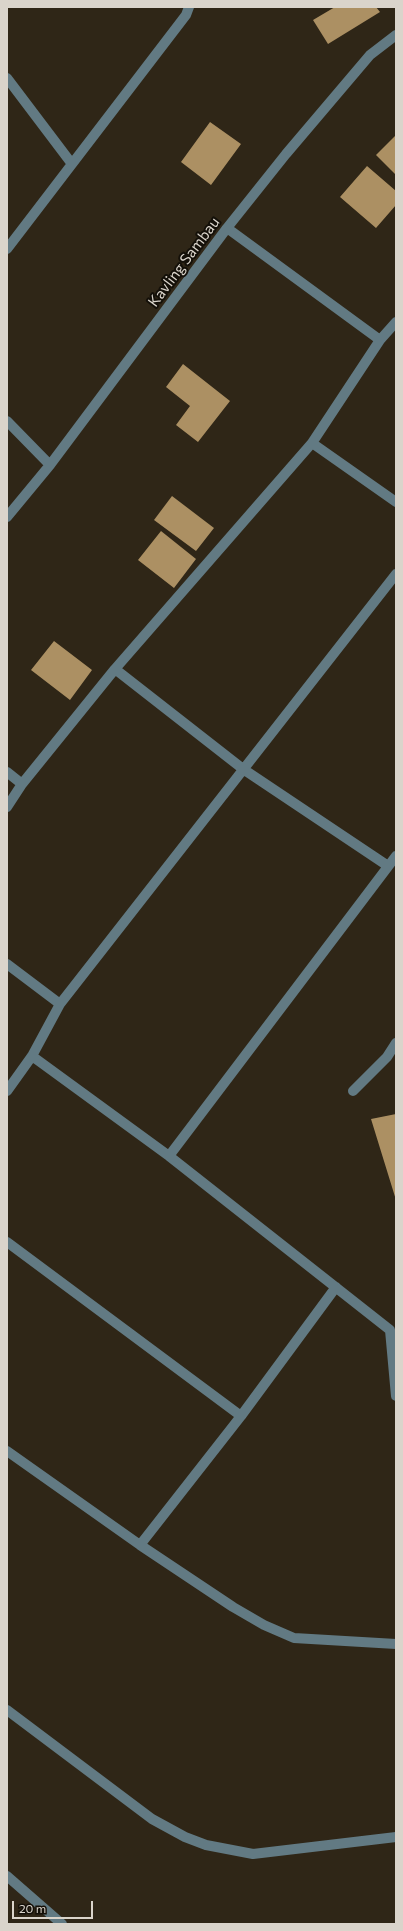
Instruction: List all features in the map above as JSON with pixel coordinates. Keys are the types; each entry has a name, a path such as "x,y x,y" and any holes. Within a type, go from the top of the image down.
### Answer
{"street":[{"path":"7,248 186,15 189,7"},
{"name":"Kavling Sambau","path":"7,517 50,465 228,228 286,154 370,55 396,35"},
{"path":"7,78 72,164"},
{"path":"228,228 380,340"},
{"path":"7,807 22,784 115,669 312,443 380,340 396,322"},
{"path":"7,421 50,465"},
{"path":"312,443 396,502"},
{"path":"7,1091 32,1056 60,1004 396,574"},
{"path":"115,669 243,769 388,866"},
{"path":"7,772 22,784"},
{"path":"168,1156 396,856"},
{"path":"7,964 60,1004"},
{"path":"353,1091 387,1057 396,1043"},
{"path":"32,1056 168,1156 336,1288 393,1330 396,1396"},
{"path":"7,1242 241,1416"},
{"path":"140,1545 241,1416 336,1288"},
{"path":"7,1451 140,1545 233,1607 294,1638 396,1644"},
{"path":"7,1710 152,1819 185,1837 206,1844 253,1854 396,1837"},
{"path":"7,1876 62,1924"}],"building":[{"path":"335,7 376,7 380,12 328,44 313,20"},
{"path":"210,122 241,144 211,185 181,162"},
{"path":"396,135 396,175 376,155"},
{"path":"367,166 396,191 396,205 376,228 340,197"},
{"path":"183,364 230,401 198,442 176,425 190,406 166,387"},
{"path":"172,496 214,528 196,551 154,520"},
{"path":"161,531 196,559 174,588 138,560"},
{"path":"54,641 92,670 70,700 31,670"},
{"path":"396,1114 396,1200 371,1119"}]}
